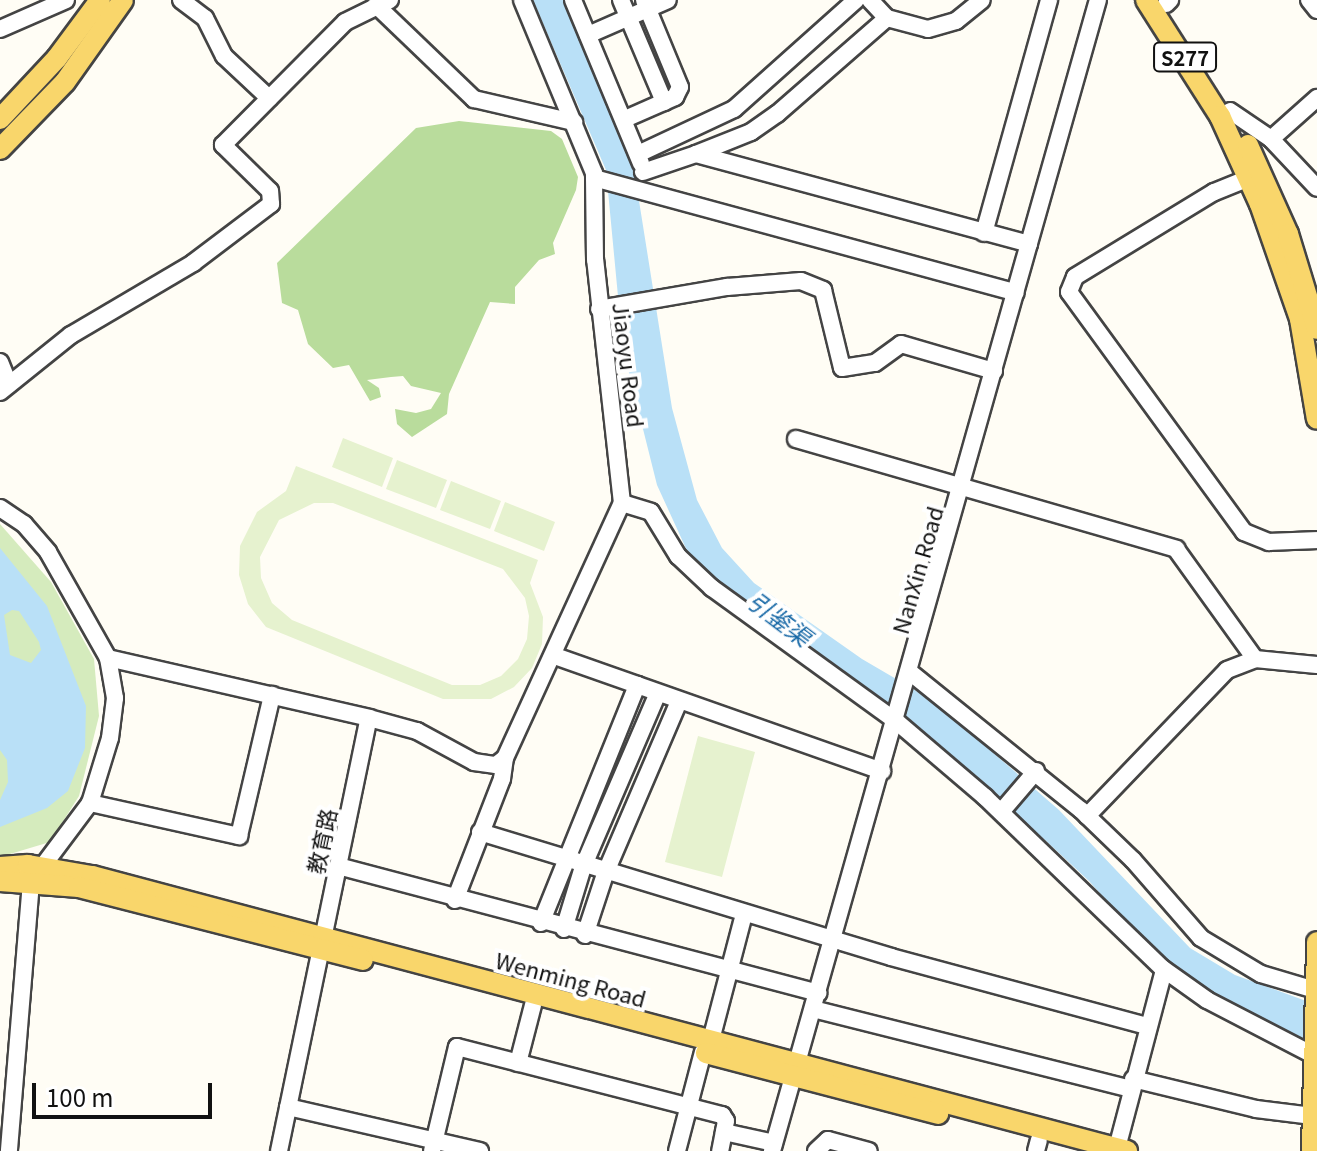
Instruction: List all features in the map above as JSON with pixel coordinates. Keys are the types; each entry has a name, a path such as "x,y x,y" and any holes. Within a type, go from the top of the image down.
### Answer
{"main road":[{"path":"0,119 57,58 100,0"},
{"path":"0,149 65,82 123,0"},
{"name":"S277","path":"1161,1 1230,111 1273,195 1317,329"},
{"name":"S277","path":"1161,1 1249,178 1300,319 1315,389 1317,419"},
{"name":"Wenming Road","path":"0,867 322,942 707,1046 1122,1150"},
{"name":"Wenming Road","path":"0,881 36,874"},
{"name":"Wenming Road","path":"322,942 533,1005 707,1046"},
{"path":"1312,1151 1317,942"},
{"name":"Wenming Road","path":"796,1069 1037,1146 1080,1151"}],"street":[{"path":"0,29 66,0"},
{"path":"181,0 205,18 224,56 269,98"},
{"name":"Jiaoyu Road","path":"522,0 599,180 622,503"},
{"path":"573,0 625,119 638,154 646,194"},
{"path":"621,0 664,102"},
{"path":"588,35 628,19 646,6 668,0"},
{"path":"638,154 734,109 856,0"},
{"path":"870,0 887,18 928,29 956,21 982,0"},
{"path":"984,233 1049,0"},
{"name":"NanXin Road","path":"773,1147 963,489 1098,0"},
{"path":"1309,0 1317,10"},
{"path":"0,362 5,388 71,335 193,263 271,204 270,191 223,145 345,22 383,2 474,99 574,122"},
{"path":"625,119 664,102 680,87 646,6"},
{"path":"643,172 751,132 777,114 887,18"},
{"path":"1271,139 1317,98"},
{"path":"1230,111 1271,139 1317,188"},
{"path":"696,154 1029,244"},
{"path":"1249,178 1214,192 1075,277 1071,299 1244,532 1269,542 1317,540"},
{"path":"599,180 1016,293"},
{"path":"608,307 775,281 808,283 825,293 842,368 875,363 901,344 994,371"},
{"path":"796,439 1176,549 1255,659"},
{"path":"455,900 502,779 505,758 555,656 622,503 651,512 678,556 712,588 897,716 1004,808 1164,970 1207,1000 1315,1052"},
{"path":"0,508 24,524 48,552 108,658 115,698 110,738 90,803 36,874 9,1151"},
{"path":"555,656 882,771"},
{"path":"108,658 417,731 474,762 496,765 505,758"},
{"path":"1087,816 1227,670 1255,659 1317,665"},
{"path":"910,676 1087,816 1201,938 1261,974 1315,992"},
{"path":"541,923 562,861 637,685"},
{"path":"564,929 583,867 658,693"},
{"path":"90,803 239,836 272,695"},
{"path":"585,935 605,874 679,701"},
{"name":"教育路","path":"279,1151 369,718"},
{"path":"1004,808 1033,774"},
{"path":"480,832 605,874 1147,1026"},
{"path":"338,866 727,971 815,1001 1132,1084 1256,1109 1313,1116"},
{"path":"677,1151 685,1106 707,1046 744,914"},
{"path":"1122,1150 1132,1084 1164,970"},
{"path":"518,1063 533,1005"},
{"path":"433,1146 457,1047 722,1115 724,1132 720,1151"},
{"path":"288,1107 433,1146 480,1151"},
{"path":"724,1132 773,1147"},
{"path":"816,1151 822,1141 830,1140 869,1151"}],"green space":[{"path":"459,121 551,131 562,139 578,177 576,190 553,243 555,254 539,260 515,287 515,304 490,302 449,394 447,414 412,437 397,424 395,409 416,413 431,409 441,393 411,386 403,376 391,377 367,380 379,388 381,397 370,401 349,365 333,368 308,344 298,310 282,303 277,263 416,128"},
{"path":"343,438 393,458 382,487 332,467"},
{"path":"397,460 447,480 436,508 386,489"},
{"path":"296,466 538,560 530,583 543,617 542,644 532,668 514,687 491,699 443,699 266,627 248,604 239,575 240,546 257,512 286,491","holes":["314,503 333,503 503,569 525,598 529,616 527,639 518,659 501,676 480,685 452,685 292,620 272,603 261,578 260,557 279,520"]},
{"path":"451,481 501,501 490,529 440,510"},
{"path":"505,502 555,522 544,551 494,531"},
{"path":"0,524 51,582 94,659 99,716 79,796 50,842 0,857"},
{"path":"698,736 755,752 722,877 665,862"}],"water":[{"name":"引鉴渠","path":"533,0 568,0 633,163 672,408 697,500 722,548 754,583 862,659 915,690 975,737 1059,810 1190,948 1235,975 1317,1005 1317,1048 1235,1008 1154,955 1089,881 1045,840 719,587 689,555 657,485 623,349 606,170"},
{"path":"0,548 47,606 86,706 85,748 68,791 47,808 0,827 0,800 8,782 7,760 0,750","holes":["12,610 19,611 41,650 31,663 10,655 4,615"]}]}
